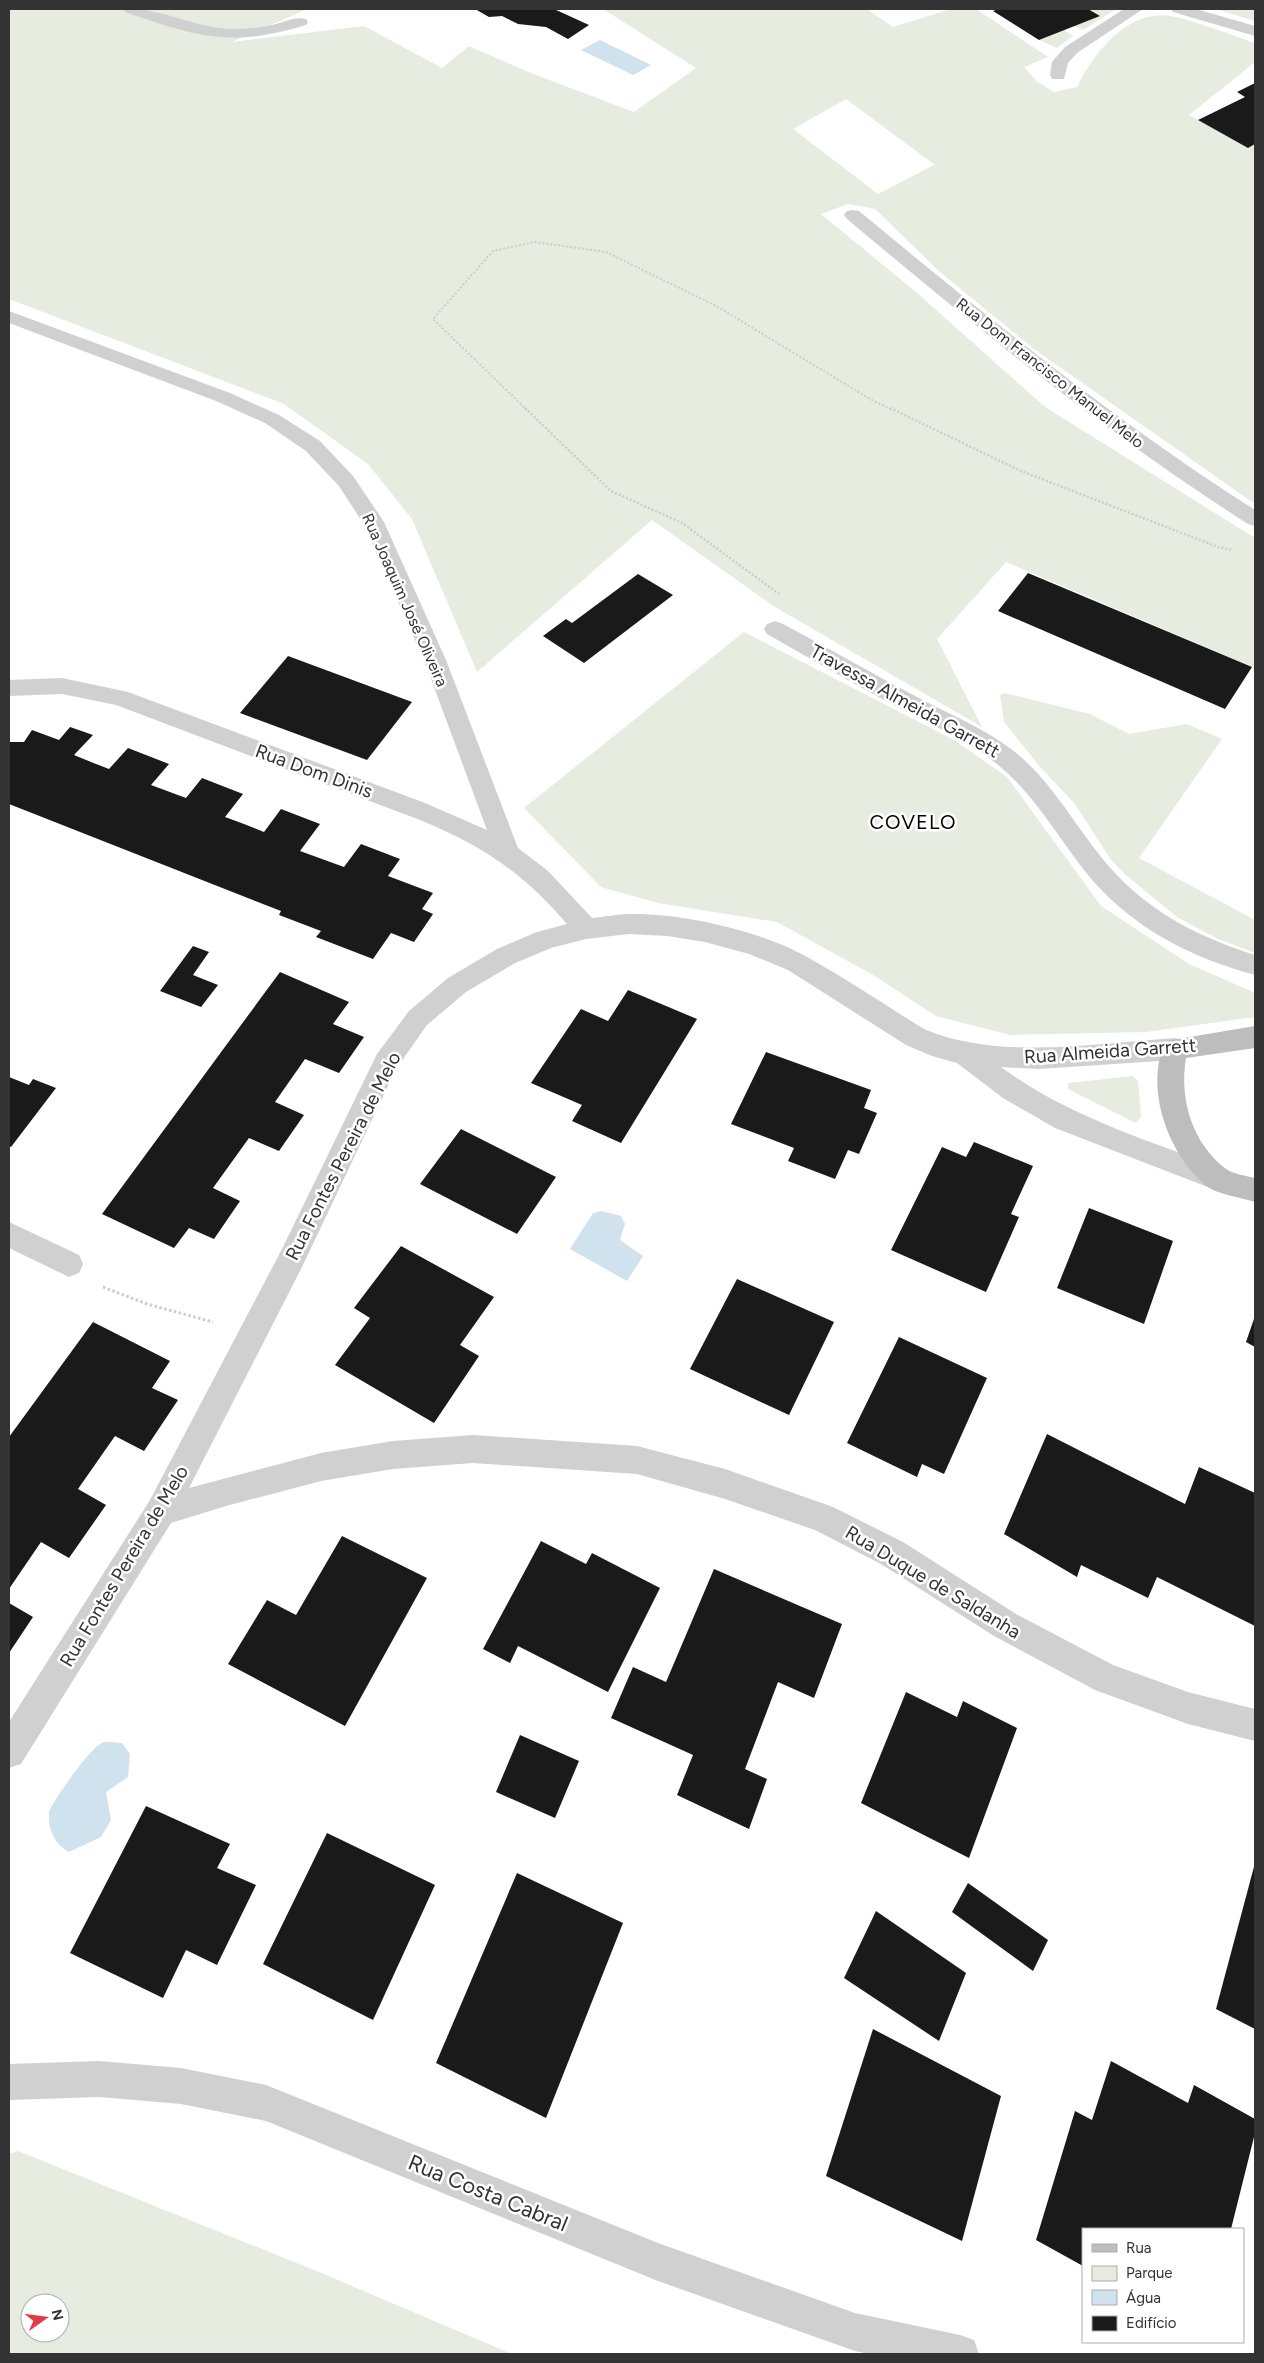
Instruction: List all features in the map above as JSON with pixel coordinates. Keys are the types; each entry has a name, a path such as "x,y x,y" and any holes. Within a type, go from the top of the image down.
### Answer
{"street":[{"path":"131,9 192,30 219,35 269,31 300,22"},
{"path":"1058,75 1060,62 1071,50 1134,9"},
{"path":"1179,9 1255,31"},
{"name":"Rua Dom Francisco Manuel Melo","path":"853,216 979,320 1143,446 1255,519"},
{"name":"Rua Joaquim José Oliveira","path":"9,317 223,397 272,418 313,446 346,481 373,522 435,660 508,853"},
{"name":"Travessa Almeida Garrett","path":"775,629 983,743 1006,758 1034,784 1058,813 1092,863 1125,900 1163,927 1210,951 1255,964"},
{"name":"Rua Dom Dinis","path":"9,688 62,686 120,698 417,809 465,829 508,853 543,882 586,929"},
{"name":"Rua Fontes Pereira de Melo","path":"9,1752 161,1511 292,1258 386,1062 418,1018 457,985 506,956 546,939 586,929 629,924 667,926 704,932 755,946 797,963 915,1037 941,1048 965,1054 1012,1090 1065,1120 1218,1179 1255,1190"},
{"name":"Rua Almeida Garrett","path":"965,1054 1038,1058 1175,1049 1255,1036"},
{"path":"1175,1049 1170,1076 1174,1109 1187,1145 1218,1179"},
{"path":"9,1234 70,1264"},
{"name":"Rua Duque de Saldanha","path":"161,1511 226,1491 321,1467 393,1455 473,1449 636,1460 725,1484 822,1518 892,1553 1005,1626 1106,1679 1188,1708 1255,1725"},
{"name":"Rua Costa Cabral","path":"9,2082 99,2079 163,2084 266,2103 658,2262 855,2332 960,2354"}],"path":[{"path":"810,648 799,609 682,523 611,491 433,319 493,251 536,242 606,252 718,307 870,400 1022,471 1218,547 1237,550"},
{"path":"70,1264 102,1287 147,1304 202,1318 251,1338"}],"green space":[{"path":"9,9 307,9 232,42 364,26 442,68 469,46 528,72 634,112 696,68 603,9 867,9 893,27 951,9 976,9 1048,57 1024,67 1036,81 1054,92 1077,87 1103,48 1126,26 1140,19 1155,16 1171,16 1192,21 1255,43 1255,62 1189,115 1248,148 1255,144 1255,504 1034,349 940,272 875,209 848,204 821,214 917,293 1045,407 1255,538 1255,668 1006,562 937,639 982,727 775,607 652,520 477,672 412,519 368,464 284,404 9,299","holes":["846,99 935,165 878,194 793,129"]},
{"path":"1088,9 1116,9 1083,30 1074,26 1099,16"},
{"path":"1216,9 1253,9 1255,11 1255,21"},
{"path":"1064,30 1073,36 1057,48 1039,40"},
{"path":"744,632 954,740 1007,777 1101,906 1189,964 1255,993 1255,1017 1146,1032 1010,1035 936,1016 873,975 777,922 658,903 601,887 524,808"},
{"path":"1005,693 1090,714 1129,734 1187,724 1222,739 1139,858 1255,920 1255,953 1218,939 1177,917 1126,875 1111,860 1075,804 1041,768 1004,722 1000,695"},
{"path":"1133,1076 1138,1081 1141,1117 1136,1123 1068,1089 1068,1083"},
{"path":"18,2151 319,2272 512,2354 9,2354 9,2154"}],"water":[{"path":"600,40 651,65 633,75 581,50"},
{"path":"602,1211 621,1216 625,1224 620,1240 643,1256 627,1281 570,1249 593,1213"},
{"path":"122,1743 130,1754 128,1777 106,1792 111,1820 101,1837 69,1852 53,1836 49,1813 63,1789 88,1756 100,1744"}],"building":[{"path":"475,9 554,9 589,25 568,39 546,27 518,24 502,16 489,17"},
{"path":"998,9 1088,9 1100,16 1039,40 993,11"},
{"path":"1255,83 1255,144 1248,148 1198,120 1245,97 1237,92"},
{"path":"1028,573 1252,667 1225,709 998,611"},
{"path":"638,574 673,595 584,663 543,636 566,619 572,623"},
{"path":"288,656 412,702 367,760 240,713"},
{"path":"70,727 93,735 74,755 109,769 128,748 169,764 151,785 186,798 202,778 243,794 225,817 264,832 281,809 320,824 300,851 344,867 361,844 400,859 388,876 433,893 422,909 433,914 414,942 391,933 373,959 316,937 321,931 279,915 281,911 9,804 9,742 24,742 32,730 59,740"},
{"path":"193,946 209,952 193,975 218,985 201,1007 160,991"},
{"path":"280,972 349,1002 333,1024 364,1037 339,1073 305,1059 275,1102 304,1115 279,1151 249,1138 213,1188 240,1201 214,1239 189,1228 174,1248 102,1214"},
{"path":"628,990 697,1019 621,1143 572,1121 582,1105 531,1083 581,1009 608,1021"},
{"path":"766,1052 871,1090 864,1108 877,1113 859,1154 848,1150 835,1179 788,1161 794,1148 731,1124"},
{"path":"9,1077 29,1085 33,1079 56,1088 11,1147 9,1146"},
{"path":"461,1129 556,1177 517,1234 420,1184"},
{"path":"974,1142 1033,1166 1011,1214 1019,1217 986,1292 891,1250 942,1147 966,1157"},
{"path":"1089,1208 1173,1241 1144,1324 1057,1288"},
{"path":"401,1246 494,1297 460,1345 479,1356 434,1423 335,1365 370,1318 354,1308"},
{"path":"737,1279 834,1322 789,1415 690,1369"},
{"path":"1255,1316 1255,1347 1246,1342"},
{"path":"93,1322 170,1361 152,1388 178,1400 144,1451 115,1436 78,1489 106,1505 69,1558 41,1542 9,1589 9,1437"},
{"path":"899,1337 987,1378 944,1474 922,1464 917,1477 847,1443"},
{"path":"1047,1434 1185,1504 1199,1467 1255,1493 1255,1626 1157,1577 1148,1598 1081,1565 1077,1577 1004,1534"},
{"path":"342,1536 427,1578 345,1726 228,1664 267,1600 296,1615"},
{"path":"541,1541 586,1564 592,1553 660,1588 608,1692 518,1646 510,1663 483,1649"},
{"path":"714,1569 842,1624 814,1698 778,1682 745,1769 767,1779 749,1829 677,1795 693,1755 611,1718 633,1667 666,1682"},
{"path":"9,1603 33,1617 9,1653"},
{"path":"906,1692 957,1717 963,1701 1017,1728 969,1858 861,1803"},
{"path":"520,1735 579,1761 555,1818 496,1792"},
{"path":"146,1806 230,1844 217,1868 256,1885 217,1965 186,1950 163,1998 70,1953"},
{"path":"327,1833 435,1885 373,2020 263,1964"},
{"path":"1255,1863 1255,2029 1216,2009"},
{"path":"517,1873 623,1923 546,2118 436,2063"},
{"path":"968,1883 1048,1940 1033,1971 952,1912"},
{"path":"876,1911 966,1973 939,2041 844,1978"},
{"path":"873,2029 1001,2096 962,2241 826,2176"},
{"path":"1111,2061 1188,2103 1194,2085 1255,2119 1255,2133 1231,2228 1082,2228 1082,2265 1036,2240 1075,2111 1092,2120"}],"district":[{"name":"COVELO","path":"913,822"}]}
